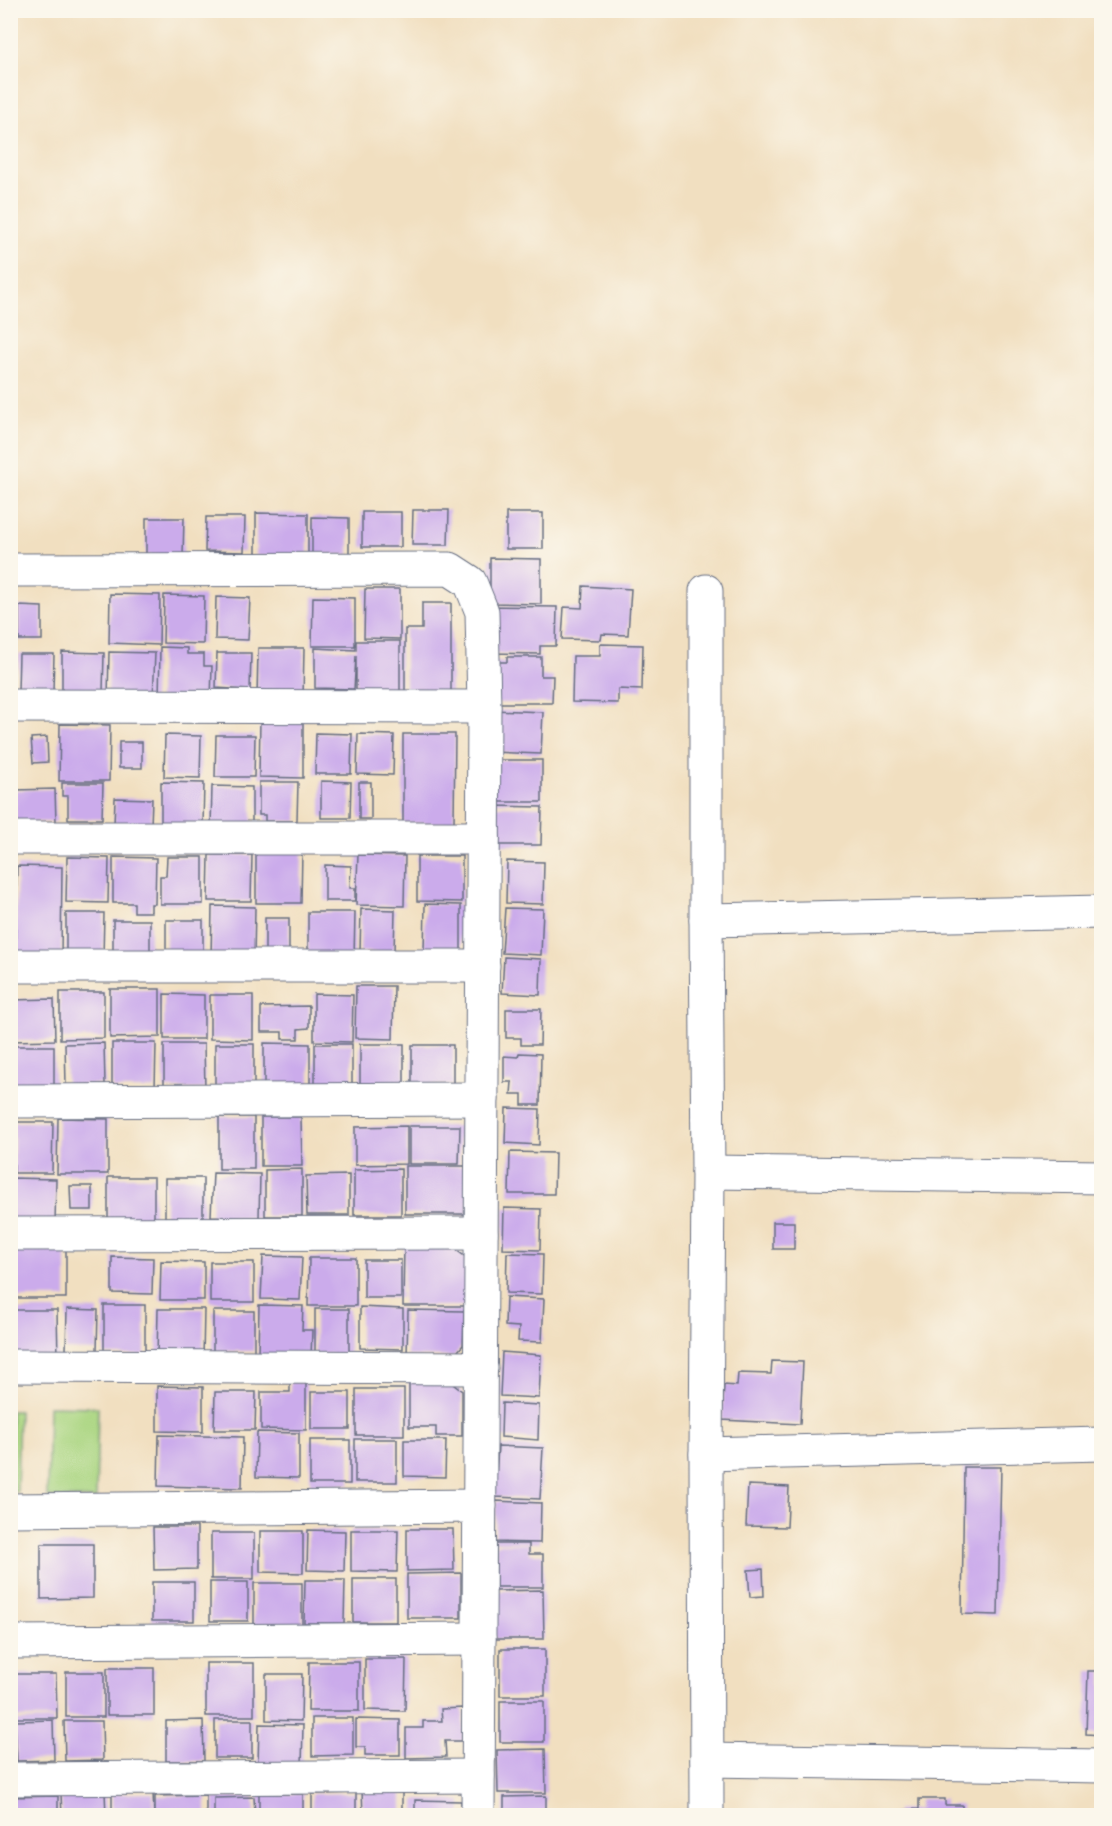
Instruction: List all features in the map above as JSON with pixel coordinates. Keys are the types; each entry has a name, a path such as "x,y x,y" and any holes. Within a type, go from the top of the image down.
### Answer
{"street":[{"path":"10,570 450,569 470,582 482,612 484,706 478,1815"},
{"path":"706,591 707,1815"},
{"path":"10,706 484,706"},
{"path":"10,838 483,838"},
{"path":"706,920 1101,912"},
{"path":"10,966 483,966"},
{"path":"10,1101 482,1099"},
{"path":"708,1172 1101,1177"},
{"path":"10,1234 481,1233"},
{"path":"10,1366 480,1368"},
{"path":"706,1454 1101,1444"},
{"path":"10,1510 480,1506"},
{"path":"10,1642 479,1639"},
{"path":"707,1760 1101,1766"},
{"path":"10,1779 478,1776"}],"green space":[{"path":"49,1406 98,1407 96,1499 47,1497"},
{"path":"11,1411 19,1411 17,1492 11,1492"}],"building":[{"path":"413,510 449,510 448,545 412,545"},
{"path":"362,512 401,512 401,547 362,547"},
{"path":"256,513 308,514 308,557 256,556"},
{"path":"506,513 543,513 543,549 506,549"},
{"path":"206,517 245,517 244,552 205,551"},
{"path":"312,517 349,518 349,555 312,554"},
{"path":"146,518 184,518 183,556 146,555"},
{"path":"490,558 541,559 541,604 490,603"},
{"path":"583,586 631,589 628,635 602,634 601,640 562,639 564,607 582,608"},
{"path":"365,589 400,589 400,639 364,638"},
{"path":"110,594 160,595 159,645 109,643"},
{"path":"164,595 204,596 203,644 163,643"},
{"path":"216,597 250,598 248,640 215,639"},
{"path":"313,597 355,598 355,646 312,646"},
{"path":"422,603 451,603 451,692 405,692 405,629 422,629"},
{"path":"19,606 42,607 42,640 19,640"},
{"path":"490,606 557,607 556,646 540,646 540,654 490,653"},
{"path":"356,641 400,641 400,697 356,697 356,656 354,689 315,688 315,648 356,650"},
{"path":"600,644 643,645 642,690 618,689 618,703 572,702 573,656 600,656"},
{"path":"160,647 187,648 187,654 204,654 204,666 212,666 211,700 159,699"},
{"path":"258,648 304,648 303,699 257,698"},
{"path":"62,652 104,653 103,692 62,692"},
{"path":"109,652 155,653 153,699 108,698"},
{"path":"217,653 251,653 250,690 216,688"},
{"path":"19,654 54,654 53,692 18,691"},
{"path":"507,657 541,657 541,676 553,676 552,703 495,703 495,662 507,662"},
{"path":"492,710 543,712 541,754 491,752"},
{"path":"260,719 303,719 303,778 259,777"},
{"path":"60,724 110,725 109,781 59,781"},
{"path":"316,733 352,734 351,774 315,774"},
{"path":"358,734 394,735 393,775 357,774"},
{"path":"403,734 455,734 454,823 403,823"},
{"path":"165,735 201,736 200,778 164,777"},
{"path":"216,735 255,735 254,777 215,777"},
{"path":"47,737 48,762 33,763 31,738"},
{"path":"119,742 142,742 142,768 119,768"},
{"path":"493,760 542,760 542,802 493,802"},
{"path":"321,781 351,782 350,818 321,818"},
{"path":"161,782 204,783 203,825 161,824"},
{"path":"259,782 298,782 297,821 265,821 265,815 259,815"},
{"path":"359,782 371,782 371,819 359,819"},
{"path":"62,783 103,783 102,819 68,819 68,796 62,796"},
{"path":"212,786 252,787 252,827 211,827"},
{"path":"55,789 56,822 16,822 15,790"},
{"path":"115,798 152,799 151,826 114,825"},
{"path":"493,806 542,807 541,845 493,845"},
{"path":"256,850 302,851 301,903 256,903"},
{"path":"209,855 252,855 251,901 208,901"},
{"path":"358,855 405,856 404,906 356,905"},
{"path":"417,856 462,856 462,902 417,901"},
{"path":"67,857 109,858 108,903 66,902"},
{"path":"113,857 156,858 155,904 151,904 151,912 134,912 134,903 113,903"},
{"path":"167,857 203,857 203,904 160,904 160,876 166,876"},
{"path":"507,861 544,862 543,904 506,903"},
{"path":"325,865 351,866 350,888 355,888 355,901 325,901"},
{"path":"17,866 62,867 61,959 15,958"},
{"path":"425,904 461,905 461,952 424,952"},
{"path":"212,906 255,907 254,958 211,958"},
{"path":"505,908 543,909 541,955 502,953"},
{"path":"361,909 395,910 394,953 360,952"},
{"path":"308,912 355,912 354,958 308,958"},
{"path":"66,913 104,913 103,959 66,959"},
{"path":"265,918 289,918 289,956 265,957"},
{"path":"113,920 150,920 150,959 113,959"},
{"path":"166,920 203,920 203,961 166,961"},
{"path":"504,957 541,959 540,995 502,993"},
{"path":"356,986 394,986 393,1039 355,1038"},
{"path":"110,989 160,989 160,1037 110,1038"},
{"path":"60,992 104,992 104,1038 60,1039"},
{"path":"164,994 204,995 204,1039 164,1039"},
{"path":"314,994 353,995 352,1042 314,1041"},
{"path":"210,995 253,995 253,1040 210,1039"},
{"path":"54,999 55,1040 10,1041 10,1000"},
{"path":"309,1006 309,1028 298,1029 298,1039 282,1039 282,1032 261,1032 261,1007"},
{"path":"506,1009 541,1009 540,1045 521,1045 521,1038 506,1038"},
{"path":"104,1043 105,1084 66,1085 65,1044"},
{"path":"112,1043 156,1043 155,1089 112,1089"},
{"path":"264,1043 310,1044 310,1090 264,1090"},
{"path":"164,1044 204,1044 205,1089 164,1089"},
{"path":"215,1044 254,1044 254,1086 215,1086"},
{"path":"315,1044 352,1044 352,1084 315,1084"},
{"path":"360,1044 404,1044 404,1084 360,1084"},
{"path":"412,1045 453,1045 453,1085 412,1085"},
{"path":"10,1046 54,1046 54,1085 10,1085"},
{"path":"519,1053 541,1054 540,1105 522,1105 522,1094 511,1094 512,1082 504,1082 504,1056 518,1057"},
{"path":"506,1108 540,1109 539,1145 505,1143"},
{"path":"219,1117 254,1117 254,1169 219,1169"},
{"path":"261,1117 301,1117 302,1166 261,1166"},
{"path":"58,1118 108,1119 108,1174 57,1174"},
{"path":"14,1122 53,1122 52,1173 14,1173"},
{"path":"407,1126 407,1164 355,1165 355,1127"},
{"path":"409,1126 460,1126 459,1164 409,1164"},
{"path":"510,1152 555,1153 554,1194 509,1194"},
{"path":"405,1166 468,1166 468,1214 405,1214"},
{"path":"302,1169 302,1216 265,1216 265,1170"},
{"path":"401,1169 401,1215 354,1215 354,1170"},
{"path":"213,1173 260,1174 259,1218 211,1216"},
{"path":"349,1175 349,1215 307,1215 306,1176"},
{"path":"108,1177 154,1177 154,1219 108,1219"},
{"path":"10,1178 56,1179 55,1224 10,1224"},
{"path":"165,1178 203,1178 203,1218 165,1217"},
{"path":"70,1186 92,1186 92,1210 71,1210"},
{"path":"504,1208 541,1209 540,1250 503,1249"},
{"path":"773,1222 794,1222 794,1249 773,1249"},
{"path":"404,1244 449,1245 467,1258 467,1306 403,1306"},
{"path":"10,1250 66,1250 66,1298 10,1298"},
{"path":"507,1253 543,1254 542,1294 506,1293"},
{"path":"263,1256 302,1257 300,1300 261,1299"},
{"path":"112,1257 153,1258 152,1294 112,1293"},
{"path":"309,1258 356,1258 356,1306 308,1306"},
{"path":"364,1260 401,1260 401,1298 364,1298"},
{"path":"161,1261 204,1262 204,1300 160,1300"},
{"path":"210,1262 254,1262 254,1302 210,1302"},
{"path":"506,1297 544,1299 542,1342 518,1341 519,1327 505,1326"},
{"path":"104,1305 145,1305 145,1355 104,1355"},
{"path":"259,1305 303,1306 302,1330 312,1330 311,1357 258,1356"},
{"path":"360,1307 403,1309 403,1349 360,1348"},
{"path":"67,1309 98,1310 97,1351 66,1350"},
{"path":"158,1309 204,1309 203,1359 157,1358"},
{"path":"315,1309 349,1309 349,1354 315,1354"},
{"path":"10,1310 57,1310 58,1361 10,1361"},
{"path":"408,1310 464,1311 463,1345 453,1357 407,1356"},
{"path":"213,1311 254,1311 254,1351 213,1351"},
{"path":"502,1352 541,1355 539,1398 500,1396"},
{"path":"772,1361 803,1362 800,1424 722,1420 724,1385 737,1386 738,1373 771,1374"},
{"path":"409,1380 447,1380 462,1391 462,1436 436,1436 436,1427 409,1427"},
{"path":"290,1382 306,1383 306,1430 261,1429 261,1392 290,1392"},
{"path":"157,1386 203,1387 203,1432 157,1431"},
{"path":"356,1389 404,1389 404,1435 356,1435"},
{"path":"215,1392 256,1392 255,1430 214,1430"},
{"path":"311,1392 350,1392 350,1429 311,1429"},
{"path":"502,1403 539,1405 538,1440 501,1437"},
{"path":"257,1432 299,1433 299,1478 256,1477"},
{"path":"159,1435 243,1437 242,1488 158,1486"},
{"path":"355,1439 397,1439 397,1482 355,1482"},
{"path":"310,1440 350,1440 350,1484 310,1484"},
{"path":"404,1440 446,1440 445,1477 404,1476"},
{"path":"498,1446 543,1448 540,1499 495,1497"},
{"path":"964,1467 1001,1467 998,1615 962,1614"},
{"path":"748,1485 789,1487 787,1527 746,1526"},
{"path":"496,1501 541,1503 540,1543 495,1542"},
{"path":"153,1527 197,1527 197,1569 154,1570"},
{"path":"407,1529 453,1529 454,1570 407,1571"},
{"path":"308,1530 345,1531 344,1571 307,1570"},
{"path":"351,1530 398,1530 397,1572 351,1571"},
{"path":"260,1531 303,1531 303,1573 260,1572"},
{"path":"211,1533 254,1533 254,1579 211,1579"},
{"path":"41,1544 93,1544 93,1598 41,1599"},
{"path":"496,1544 529,1544 529,1554 543,1554 543,1587 496,1587"},
{"path":"763,1569 764,1596 750,1597 748,1570"},
{"path":"461,1573 461,1618 407,1618 407,1574"},
{"path":"353,1579 396,1579 396,1622 353,1622"},
{"path":"305,1580 345,1580 344,1623 304,1623"},
{"path":"152,1582 194,1582 194,1621 152,1621"},
{"path":"210,1582 248,1582 248,1621 210,1621"},
{"path":"254,1583 302,1583 302,1628 254,1628"},
{"path":"543,1590 544,1639 495,1639 495,1591"},
{"path":"500,1649 545,1649 545,1696 500,1696"},
{"path":"365,1659 406,1659 405,1711 365,1710"},
{"path":"309,1662 359,1662 359,1711 308,1711"},
{"path":"206,1663 254,1663 254,1716 206,1716"},
{"path":"107,1668 154,1668 154,1715 107,1715"},
{"path":"1088,1671 1102,1671 1102,1735 1086,1734"},
{"path":"66,1672 104,1672 104,1717 66,1717"},
{"path":"10,1674 56,1674 57,1718 11,1718"},
{"path":"266,1674 302,1674 301,1721 266,1720"},
{"path":"500,1701 544,1701 544,1742 500,1742"},
{"path":"463,1708 463,1741 445,1741 446,1757 406,1758 406,1728 423,1728 423,1721 442,1721 441,1709"},
{"path":"312,1718 353,1718 353,1755 312,1756"},
{"path":"356,1719 400,1720 400,1755 365,1755 365,1747 356,1747"},
{"path":"53,1720 54,1760 17,1761 15,1721"},
{"path":"203,1720 204,1761 166,1761 166,1721"},
{"path":"215,1720 252,1720 252,1758 215,1758"},
{"path":"64,1721 102,1721 103,1760 65,1761"},
{"path":"259,1724 303,1725 302,1767 258,1766"},
{"path":"545,1749 546,1793 498,1793 497,1750"},
{"path":"362,1790 402,1790 402,1816 363,1816"},
{"path":"105,1792 106,1816 62,1816 61,1794"},
{"path":"153,1793 154,1816 112,1816 112,1794"},
{"path":"356,1793 356,1816 312,1816 312,1794"},
{"path":"259,1794 303,1794 303,1816 259,1816"},
{"path":"206,1795 206,1816 155,1816 155,1796"},
{"path":"58,1796 58,1816 10,1816 10,1797"},
{"path":"546,1796 546,1816 504,1816 504,1797"},
{"path":"254,1797 255,1816 214,1816 214,1798"},
{"path":"919,1799 945,1799 945,1805 962,1805 962,1816 897,1816 897,1810 919,1809"},
{"path":"415,1800 461,1801 461,1816 415,1816"},
{"path":"1007,1813 1043,1813 1043,1816 1007,1816"}]}
